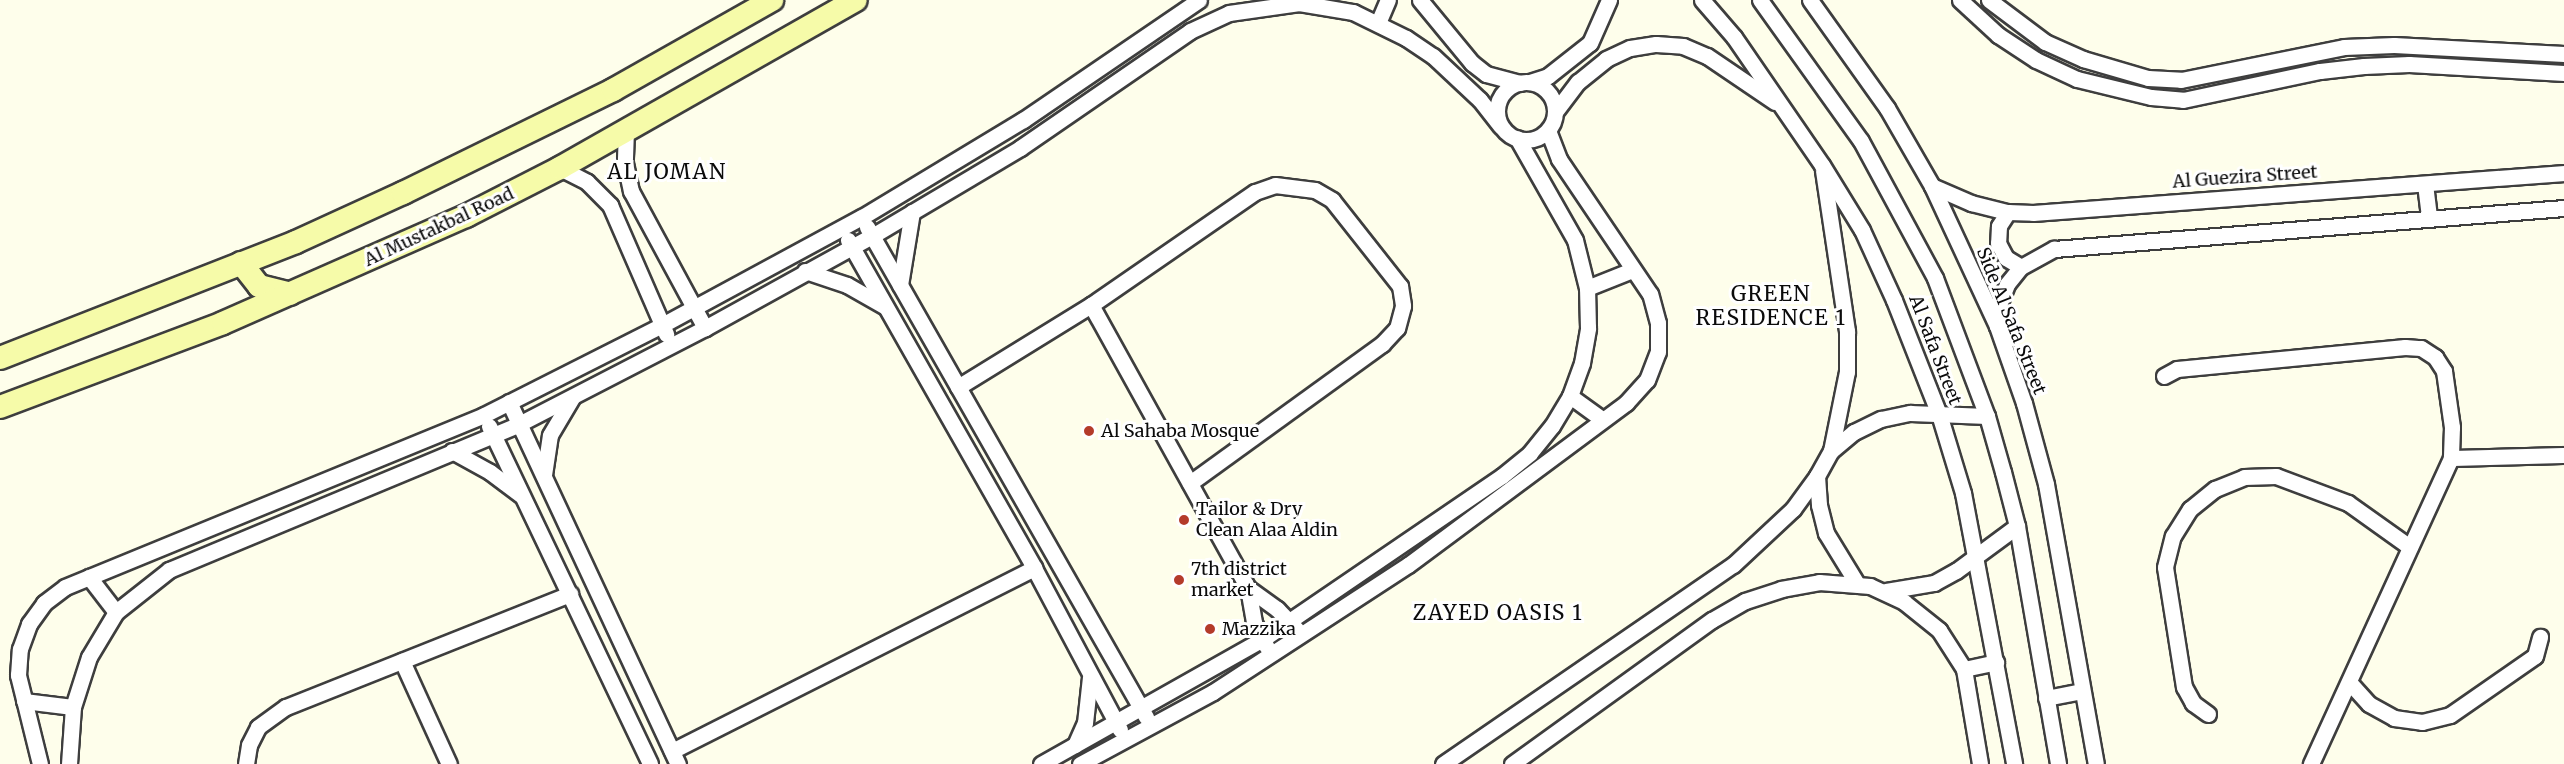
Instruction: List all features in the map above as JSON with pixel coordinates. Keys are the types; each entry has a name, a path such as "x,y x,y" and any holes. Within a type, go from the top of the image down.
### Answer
{"main road":[{"path":"0,358 296,242 506,145 772,0"},
{"name":"Al Mustakbal Road","path":"0,407 290,294 466,216 560,168 855,0"},
{"path":"241,263 259,286 290,294"}],"street":[{"path":"40,764 24,701 20,658 29,624 44,603 65,587 484,415 662,325 842,229 1023,120 1199,0"},
{"path":"1378,23 1389,0"},
{"path":"1420,0 1472,63 1486,74 1525,83 1548,92 1555,112"},
{"path":"1500,126 1498,105 1503,95 1525,83 1557,71 1590,43 1609,0"},
{"name":"Al Safa Street","path":"1702,0 1734,37 1822,165 1862,230 1939,414 1976,555 2014,764"},
{"name":"Al Safa Street","path":"1760,0 1818,76 1900,208 1935,278 1987,416 2017,526 2058,764"},
{"name":"Side Al Safa Street","path":"1810,0 1887,108 1932,186 1997,326 2024,403 2046,484 2081,691 2096,764"},
{"path":"1960,0 1998,35 2036,60 2077,79 2120,92 2183,100 2309,73 2364,66 2409,64 2564,73"},
{"path":"1989,0 2045,42 2124,73 2181,80 2344,47 2394,45 2564,54"},
{"path":"69,764 73,707 89,657 116,612 141,589 198,556 519,423 705,328 872,236 1020,148 1190,31 1229,13 1270,2 1326,5 1378,23 1433,56 1465,85 1500,126 1517,138 1528,140 1548,131"},
{"path":"1080,764 1273,655 1302,636 1513,490 1602,419 1626,403 1647,380 1658,352 1656,313 1650,294 1559,159 1548,131 1555,112 1578,82 1606,59 1630,48 1656,44 1683,46 1707,56 1781,106"},
{"path":"2228,71 2232,91"},
{"path":"2120,92 2124,73"},
{"path":"626,129 625,163 631,191 705,328"},
{"path":"1041,764 1263,639 1502,476 1545,435 1570,396 1582,363 1588,328 1587,288 1575,240 1517,138"},
{"path":"1443,764 1733,565 1786,516 1817,476 1831,451 1846,382 1847,331 1822,165"},
{"path":"560,168 593,187 610,205 671,345"},
{"name":"Al Guezira Street","path":"1932,186 1971,202 2008,212 2564,173"},
{"path":"2425,184 2429,219"},
{"path":"958,387 1090,305 1255,192 1275,185 1315,189 1332,200 1400,286 1403,306 1397,328 1382,345 1190,483"},
{"path":"1997,326 1999,304 2007,284 2021,267 2054,249 2564,208"},
{"path":"900,285 912,212"},
{"path":"2008,212 1999,226 1998,243 2006,258 2021,267"},
{"path":"862,217 1151,725"},
{"path":"842,229 1034,568 1124,739"},
{"path":"1587,288 1632,270"},
{"path":"805,272 847,285 885,307"},
{"path":"1090,305 1248,588 1254,623 1273,655"},
{"path":"2164,376 2177,369 2421,348 2435,357 2444,371 2452,427 2451,458 2311,764"},
{"path":"544,482 550,435 574,396"},
{"path":"1570,396 1602,419"},
{"path":"509,402 544,482 675,757 1034,568"},
{"path":"1831,451 1854,432 1881,419 1910,413 1987,416"},
{"path":"484,415 651,764"},
{"path":"452,451 490,472 524,499"},
{"path":"2451,458 2564,455"},
{"path":"987,485 1007,473"},
{"path":"1817,476 1818,505 1826,533 1856,582"},
{"path":"2208,714 2193,703 2184,687 2165,567 2173,536 2190,509 2215,489 2244,477 2276,476 2348,502 2410,547"},
{"path":"1883,592 1934,583 2017,526"},
{"path":"89,577 116,612"},
{"path":"1512,764 1712,621 1745,602 1781,589 1819,582 1856,582 1883,592 1923,615 1939,630 1964,669 1980,764"},
{"path":"1248,588 1289,622 1302,636"},
{"path":"246,764 249,745 270,715 570,594"},
{"path":"2350,682 2368,704 2394,718 2422,722 2450,715 2535,657 2540,637"},
{"path":"606,670 629,660"},
{"path":"402,661 448,764"},
{"path":"1964,669 1996,662"},
{"path":"1075,745 1086,715 1090,674"},
{"path":"2046,698 2081,691"},
{"path":"24,701 73,707"}],"place":[{"name":"Al Sahaba Mosque","path":"1089,431"},
{"name":"Tailor & Dry Clean Alaa Aldin","path":"1184,520"},
{"name":"7th district market","path":"1179,580"},
{"name":"Mazzika","path":"1210,629"}],"district":[{"name":"AL JOMAN","path":"667,172"},
{"name":"GREEN RESIDENCE 1","path":"1771,306"},
{"name":"ZAYED OASIS 1","path":"1498,613"}]}
